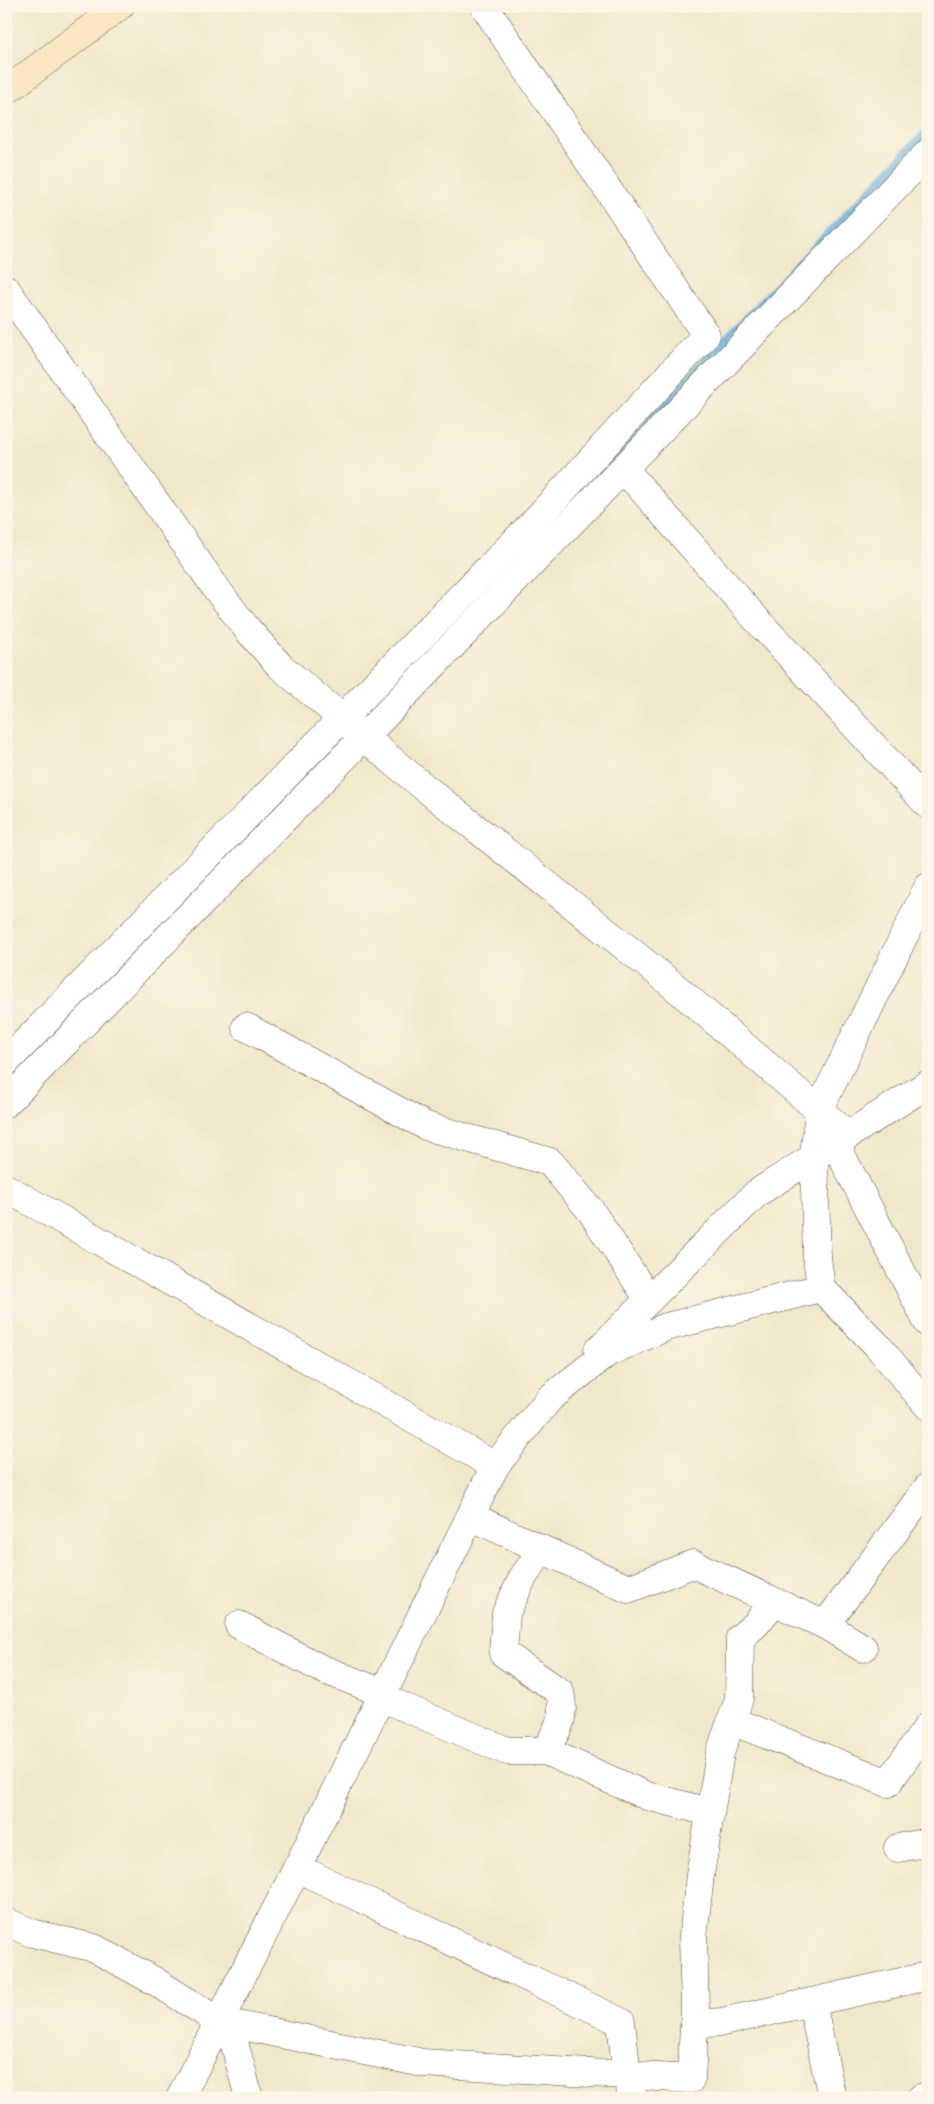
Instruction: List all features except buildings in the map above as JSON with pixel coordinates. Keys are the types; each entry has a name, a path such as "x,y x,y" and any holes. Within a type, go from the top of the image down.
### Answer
{"main road":[{"path":"6,91 120,6"}],"street":[{"path":"6,1103 352,727 530,526 706,335 484,6"},
{"path":"6,1062 352,727 624,469 766,318 925,162"},
{"path":"6,289 218,591 248,630 280,666 352,727 668,981 819,1110 832,1145 928,1323"},
{"path":"624,469 756,619 928,805"},
{"path":"928,887 819,1110 832,1145 816,1247 821,1288 876,1344 928,1406"},
{"path":"246,1027 426,1126 550,1162 591,1211 649,1300"},
{"path":"180,2098 223,2022 382,1695 472,1517 495,1466 550,1398 757,1193 928,1084"},
{"path":"6,1188 495,1466"},
{"path":"550,1398 607,1353 666,1326 821,1288"},
{"path":"824,1625 928,1487"},
{"path":"472,1517 542,1551 628,1589 693,1564 824,1625 862,1648"},
{"path":"542,1551 523,1577 506,1613 503,1652 560,1692 563,1702 562,1723 545,1751"},
{"path":"6,1922 32,1933 94,1948 223,2022 423,2063 630,2087 691,2079 694,2024 694,1936 709,1812 720,1753 739,1698 740,1638 756,1624 774,1602"},
{"path":"239,1625 320,1668 507,1751 545,1751 647,1796 709,1812"},
{"path":"732,1721 888,1783 928,1726"},
{"path":"898,1848 928,1842"},
{"path":"297,1868 621,2022 630,2087"},
{"path":"694,2024 722,2022 928,1976"},
{"path":"812,2002 832,2098"},
{"path":"223,2022 249,2098"},
{"path":"921,2098 928,2096"}],"waterway":[{"path":"616,458 634,435 928,132"},
{"path":"219,864 353,728"},
{"path":"19,1070 113,972"}]}
